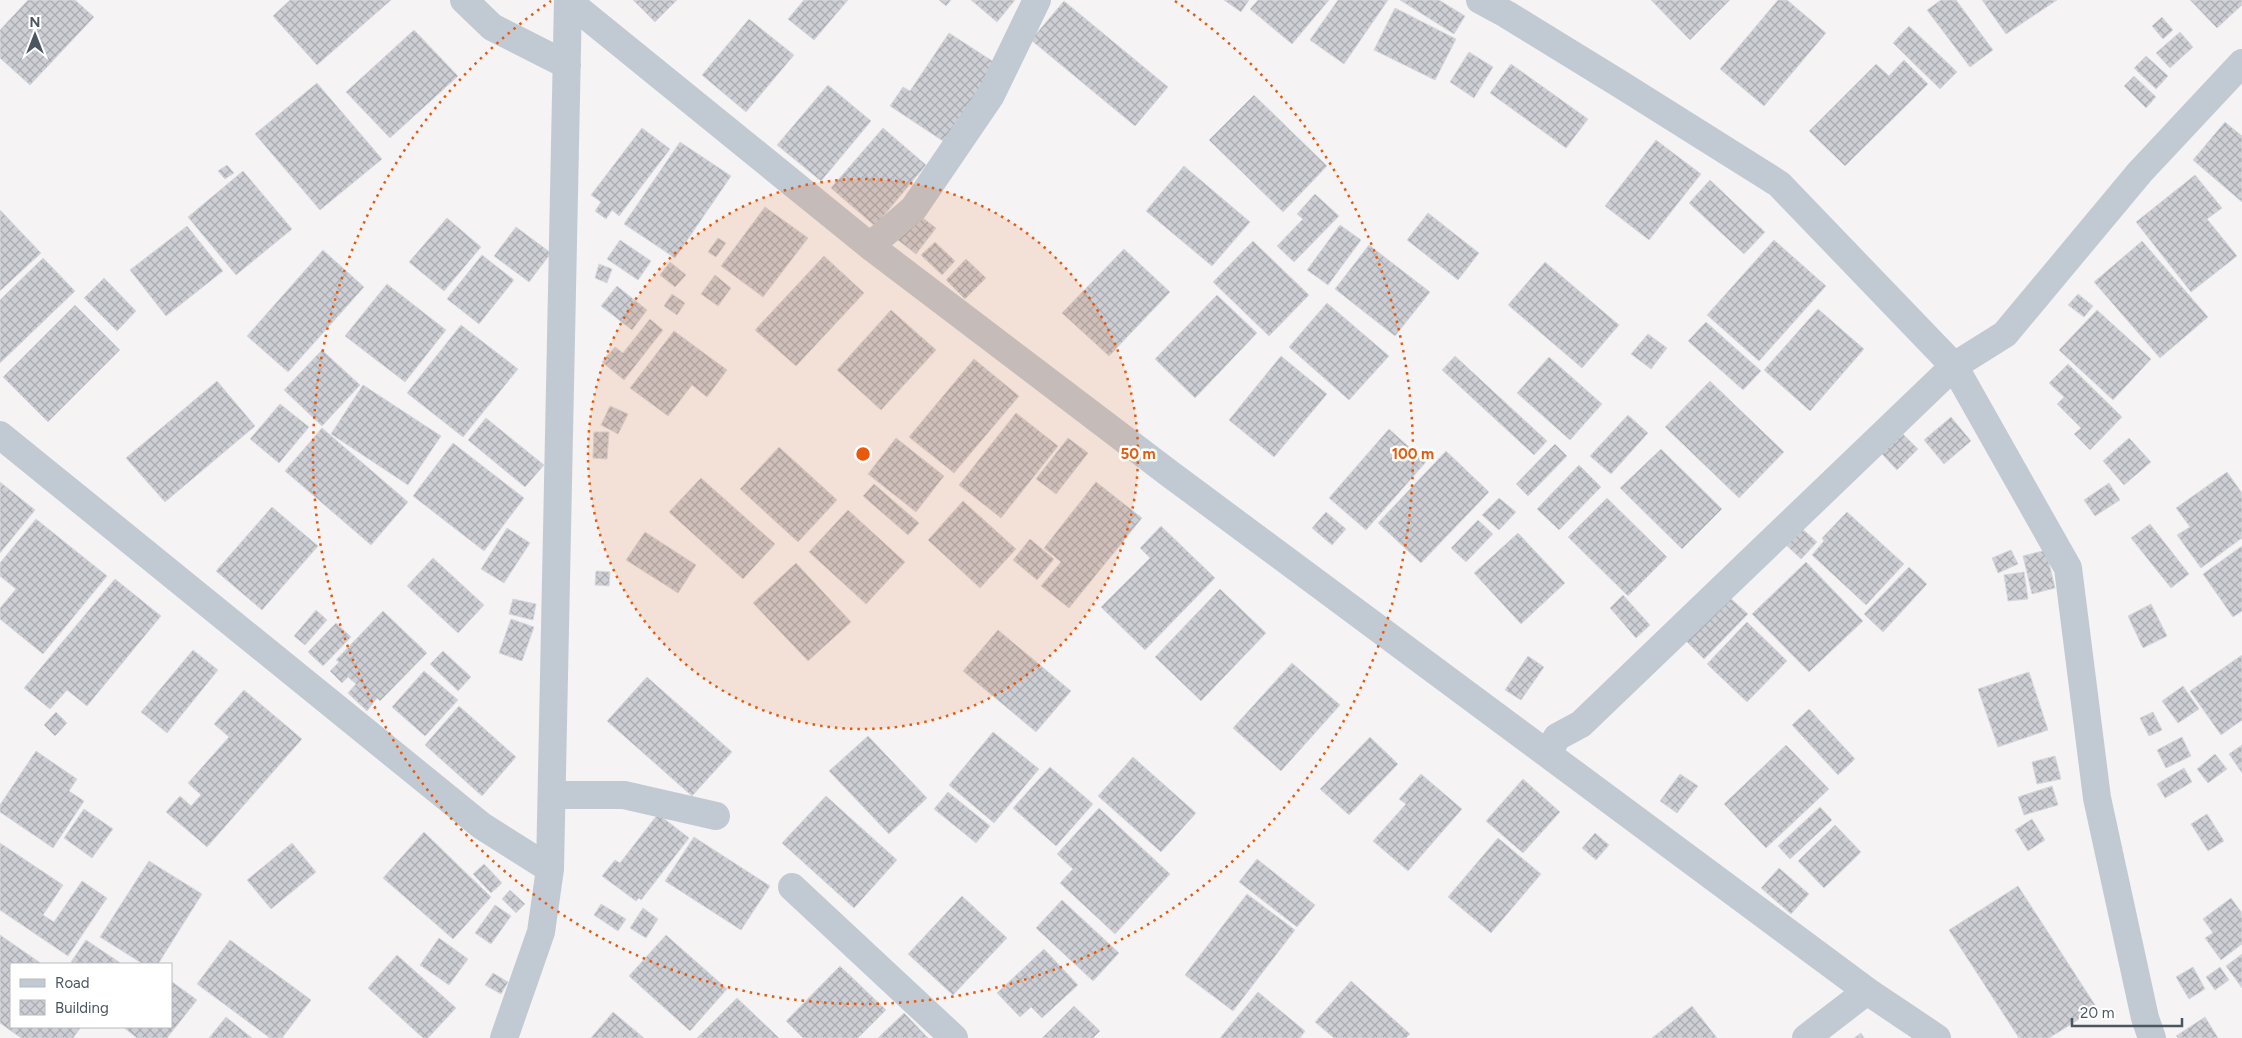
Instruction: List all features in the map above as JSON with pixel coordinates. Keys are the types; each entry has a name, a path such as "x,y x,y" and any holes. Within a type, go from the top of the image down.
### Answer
{"street":[{"path":"464,0 492,27 567,66"},
{"path":"504,1038 541,932 550,869 568,0"},
{"path":"568,0 870,246 1178,480 1867,991 1937,1038"},
{"path":"870,246 914,208 986,103 1037,0"},
{"path":"1480,0 1612,79 1779,184 1954,366 2068,568 2097,798 2145,1018 2152,1038"},
{"path":"1548,754 1557,737 1581,724 1954,366 2005,334 2140,172 2242,63"},
{"path":"0,435 482,826 550,869"},
{"path":"553,795 624,795 716,816"},
{"path":"792,887 954,1038"},
{"path":"1806,1038 1867,991"}],"building":[{"path":"28,0 75,0 94,17 30,85 0,58 0,30"},
{"path":"290,0 391,0 317,65 273,16"},
{"path":"633,0 677,0 655,22"},
{"path":"804,0 848,0 814,40 788,19"},
{"path":"939,0 951,0 946,6"},
{"path":"971,0 1015,0 997,22"},
{"path":"1224,0 1249,0 1241,12"},
{"path":"1258,0 1329,0 1292,44 1250,9"},
{"path":"1338,0 1388,0 1344,64 1310,40"},
{"path":"1400,0 1439,0 1465,16 1454,34"},
{"path":"1651,0 1730,0 1690,40"},
{"path":"1778,0 1787,0 1826,33 1764,106 1720,69"},
{"path":"1941,0 1956,0 1993,50 1970,67 1927,10"},
{"path":"1982,0 2057,0 2006,34"},
{"path":"2190,0 2242,0 2242,5 2217,28"},
{"path":"1064,1 1168,87 1135,126 1031,40"},
{"path":"1395,8 1456,39 1435,80 1374,50"},
{"path":"2162,17 2173,30 2163,39 2152,26"},
{"path":"749,19 794,55 746,112 702,75"},
{"path":"1909,26 1957,72 1940,89 1893,43"},
{"path":"414,30 458,76 390,138 346,92"},
{"path":"2180,32 2193,47 2170,68 2156,53"},
{"path":"949,33 1000,66 949,145 890,106 903,87 910,91"},
{"path":"1469,52 1493,67 1474,98 1450,82"},
{"path":"2146,56 2168,76 2156,89 2134,68"},
{"path":"1904,60 1928,84 1845,166 1809,131 1876,64 1889,76"},
{"path":"1511,64 1588,119 1566,148 1490,93"},
{"path":"2134,76 2156,97 2146,108 2124,86"},
{"path":"317,83 382,159 320,210 255,134"},
{"path":"828,85 871,121 821,181 777,145"},
{"path":"1254,95 1327,166 1283,212 1209,140"},
{"path":"2225,122 2242,136 2242,202 2193,160"},
{"path":"642,128 670,149 619,216 612,210 606,219 595,211 601,202 591,195"},
{"path":"883,128 926,165 875,226 831,188"},
{"path":"1656,140 1701,174 1649,240 1605,206"},
{"path":"680,142 731,176 675,258 624,224"},
{"path":"227,165 234,173 225,179 218,171"},
{"path":"1184,166 1250,222 1212,266 1146,211"},
{"path":"243,171 292,229 236,275 188,217"},
{"path":"2195,175 2222,208 2207,219 2237,256 2191,292 2136,222"},
{"path":"1710,180 1765,232 1744,254 1689,203"},
{"path":"1315,194 1339,216 1294,262 1277,246 1303,219 1297,214"},
{"path":"765,207 808,238 763,297 721,266"},
{"path":"0,210 41,253 0,291"},
{"path":"1428,213 1479,253 1458,280 1407,240"},
{"path":"919,215 936,228 916,254 898,240"},
{"path":"447,218 481,247 444,291 409,262"},
{"path":"1340,225 1361,240 1328,285 1307,270"},
{"path":"187,226 223,271 166,316 130,270"},
{"path":"516,227 551,253 529,282 494,256"},
{"path":"718,238 726,243 716,257 708,252"},
{"path":"620,240 651,261 638,280 607,259"},
{"path":"1774,240 1826,286 1759,361 1707,315"},
{"path":"1253,241 1309,295 1269,336 1213,282"},
{"path":"2142,241 2208,317 2160,358 2094,282"},
{"path":"935,242 955,261 942,275 921,255"},
{"path":"1369,245 1430,292 1395,336 1335,289"},
{"path":"1124,249 1170,292 1109,356 1062,313"},
{"path":"323,250 364,287 288,372 247,336"},
{"path":"482,255 514,280 479,324 447,299"},
{"path":"824,256 864,293 796,366 755,330"},
{"path":"43,258 75,291 0,363 0,300"},
{"path":"966,259 986,278 965,299 946,280"},
{"path":"670,262 686,275 675,287 660,275"},
{"path":"1545,262 1619,325 1582,368 1508,305"},
{"path":"599,264 612,269 607,283 595,278"},
{"path":"715,275 731,288 718,306 701,294"},
{"path":"104,278 136,311 117,331 84,298"},
{"path":"387,284 446,330 405,382 345,336"},
{"path":"617,286 647,310 632,330 601,306"},
{"path":"672,294 685,303 677,315 664,306"},
{"path":"2078,294 2093,306 2084,317 2068,305"},
{"path":"1217,295 1257,333 1195,398 1155,359"},
{"path":"1327,303 1389,356 1349,400 1289,347"},
{"path":"75,305 120,350 48,422 3,377"},
{"path":"1818,309 1864,349 1810,411 1764,370"},
{"path":"891,310 936,350 881,410 837,370"},
{"path":"2097,310 2151,359 2113,400 2059,350"},
{"path":"650,319 663,330 624,380 602,362 615,347 623,353"},
{"path":"1706,322 1761,371 1743,390 1688,341"},
{"path":"461,325 518,369 463,437 407,393"},
{"path":"674,331 727,370 707,397 692,385 668,416 630,388"},
{"path":"1648,334 1667,348 1651,369 1631,354"},
{"path":"322,350 360,385 322,426 284,390"},
{"path":"1281,356 1327,394 1274,457 1229,420"},
{"path":"1455,356 1547,441 1534,455 1442,370"},
{"path":"1549,357 1602,404 1570,440 1517,393"},
{"path":"974,359 1019,396 954,473 909,437"},
{"path":"2068,364 2122,417 2090,450 2074,434 2081,428 2057,404 2064,397 2049,383"},
{"path":"217,381 255,426 165,502 126,458"},
{"path":"1710,381 1784,452 1739,498 1665,427"},
{"path":"363,385 441,436 408,485 331,434"},
{"path":"280,404 309,427 279,463 250,439"},
{"path":"610,406 628,414 618,434 601,425"},
{"path":"1016,413 1058,446 1001,518 959,485"},
{"path":"1628,415 1648,433 1611,474 1590,456"},
{"path":"1951,417 1971,441 1944,464 1924,440"},
{"path":"486,418 544,465 525,487 468,440"},
{"path":"322,428 408,502 371,545 285,471"},
{"path":"1389,429 1426,462 1366,530 1329,498"},
{"path":"1900,431 1918,449 1897,470 1879,451"},
{"path":"594,432 609,432 607,459 593,458"},
{"path":"896,438 944,476 916,512 868,474"},
{"path":"1068,438 1088,453 1056,494 1036,479"},
{"path":"2129,438 2151,462 2124,485 2103,461"},
{"path":"453,443 524,498 484,551 413,496"},
{"path":"1555,444 1567,456 1528,496 1516,484"},
{"path":"779,447 837,500 798,542 740,489"},
{"path":"1661,449 1722,509 1682,549 1620,488"},
{"path":"1446,451 1489,492 1421,563 1378,523"},
{"path":"1579,465 1601,487 1559,530 1537,509"},
{"path":"2227,472 2242,493 2242,538 2201,568 2177,535 2190,527 2176,508"},
{"path":"701,478 775,544 743,579 669,512"},
{"path":"0,482 35,510 0,553"},
{"path":"1096,482 1142,518 1069,608 1041,586 1061,562 1044,548"},
{"path":"2109,483 2120,500 2095,516 2084,500"},
{"path":"874,484 919,523 908,535 863,496"},
{"path":"1499,498 1516,512 1499,530 1482,515"},
{"path":"1607,498 1667,557 1628,596 1568,537"},
{"path":"963,501 1016,549 980,588 928,540"},
{"path":"272,507 318,546 262,610 216,571"},
{"path":"848,510 905,562 866,604 809,552"},
{"path":"1326,512 1346,529 1332,545 1312,528"},
{"path":"1847,512 1904,564 1866,605 1812,555 1824,541 1822,538"},
{"path":"36,519 107,576 43,654 0,619 0,608 16,589 0,576 0,563"},
{"path":"1478,520 1493,534 1466,562 1451,548"},
{"path":"2150,524 2189,574 2171,588 2131,538"},
{"path":"1161,526 1215,578 1145,650 1101,607 1150,558 1140,548"},
{"path":"1799,526 1817,542 1801,559 1784,543"},
{"path":"507,528 530,543 504,583 481,569"},
{"path":"645,532 696,565 678,593 626,560"},
{"path":"1518,533 1565,583 1521,624 1474,573"},
{"path":"1030,539 1054,559 1037,580 1013,560"},
{"path":"2242,546 2242,611 2233,617 2203,574"},
{"path":"2011,550 2018,564 1998,573 1992,558"},
{"path":"2046,550 2055,588 2032,594 2023,556"},
{"path":"433,558 484,605 458,633 407,586"},
{"path":"1806,562 1863,621 1809,672 1752,614"},
{"path":"796,563 851,622 808,661 753,603"},
{"path":"1909,567 1927,584 1883,632 1864,614"},
{"path":"596,571 610,572 609,586 595,585"},
{"path":"2024,572 2028,599 2008,601 2004,575"},
{"path":"115,579 161,616 87,706 67,690 50,709 24,688"},
{"path":"1220,589 1266,633 1201,701 1155,657"},
{"path":"1623,595 1650,625 1636,638 1610,608"},
{"path":"1728,596 1748,614 1704,659 1685,640"},
{"path":"513,599 536,604 533,620 509,614"},
{"path":"2151,604 2167,636 2143,648 2128,616"},
{"path":"316,610 327,620 305,645 294,636"},
{"path":"383,611 427,653 380,701 377,698 367,711 348,693 356,684 348,677 342,683 330,671 339,662 336,660"},
{"path":"511,619 534,627 522,661 499,653"},
{"path":"1747,622 1787,661 1747,702 1707,664"},
{"path":"336,623 351,637 323,666 308,652"},
{"path":"998,630 1071,691 1036,732 963,671"},
{"path":"193,650 218,670 167,733 141,712"},
{"path":"443,651 471,677 458,691 430,664"},
{"path":"2242,655 2242,720 2221,735 2190,691"},
{"path":"1528,656 1544,667 1521,700 1505,690"},
{"path":"1292,663 1340,705 1281,771 1233,728"},
{"path":"424,671 458,700 425,736 392,707"},
{"path":"2029,672 2048,730 1998,747 1978,689"},
{"path":"647,677 732,752 692,796 607,721"},
{"path":"2183,686 2199,709 2178,723 2162,701"},
{"path":"244,690 302,739 207,847 166,812 180,796 191,806 201,795 188,783 229,737 214,724"},
{"path":"459,706 516,757 482,796 425,745"},
{"path":"1809,709 1855,759 1838,775 1792,725"},
{"path":"56,712 67,723 55,736 44,725"},
{"path":"2153,712 2162,730 2149,736 2140,718"},
{"path":"993,732 1039,769 994,823 949,785"},
{"path":"868,736 927,798 889,834 829,771"},
{"path":"1370,737 1398,764 1349,815 1320,789"},
{"path":"2182,737 2191,756 2166,768 2157,750"},
{"path":"1786,745 1829,789 1766,848 1724,804"},
{"path":"2242,745 2242,773 2229,754"},
{"path":"36,751 77,779 69,791 84,801 53,848 0,812 0,805"},
{"path":"2215,754 2227,769 2208,783 2197,769"},
{"path":"2055,756 2061,779 2037,784 2032,762"},
{"path":"1133,757 1196,813 1161,852 1098,796"},
{"path":"1050,767 1093,804 1056,846 1013,808"},
{"path":"2184,768 2192,782 2165,798 2157,784"},
{"path":"1421,774 1462,809 1408,871 1373,841 1406,804 1399,799"},
{"path":"1680,774 1698,786 1677,813 1660,801"},
{"path":"1523,779 1560,812 1523,853 1486,821"},
{"path":"2052,786 2058,805 2024,815 2018,797"},
{"path":"948,792 990,826 976,843 934,809"},
{"path":"826,796 897,860 854,908 782,843"},
{"path":"1820,807 1832,820 1790,859 1778,846"},
{"path":"1099,808 1170,874 1115,934 1060,883 1073,869 1057,854"},
{"path":"84,809 113,829 92,858 64,838"},
{"path":"658,814 689,838 641,900 639,898 636,901 602,876 615,860 620,863"},
{"path":"2207,814 2224,841 2208,851 2191,824"},
{"path":"2032,819 2045,840 2028,851 2015,830"},
{"path":"1835,825 1861,852 1824,888 1798,861"},
{"path":"424,832 491,897 453,939 383,878"},
{"path":"1595,833 1609,845 1596,860 1582,848"},
{"path":"694,837 770,886 741,930 665,881"},
{"path":"1498,838 1541,874 1491,933 1448,897"},
{"path":"0,843 63,885 43,915 54,922 82,881 107,898 68,956 0,910"},
{"path":"292,843 316,872 271,909 247,880"},
{"path":"1257,859 1315,905 1297,927 1239,882"},
{"path":"149,861 202,894 159,963 141,963 100,937"},
{"path":"484,864 502,883 491,893 473,874"},
{"path":"1779,868 1809,894 1791,914 1761,888"},
{"path":"2018,886 2097,1008 2049,1038 2019,1038 1949,930"},
{"path":"510,890 525,904 516,913 502,899"},
{"path":"1247,894 1295,930 1233,1011 1185,975"},
{"path":"962,896 1007,938 953,995 908,954"},
{"path":"2231,898 2242,913 2242,944 2221,960 2205,938 2213,933 2203,919"},
{"path":"1062,900 1119,953 1093,981 1036,928"},
{"path":"601,904 626,919 618,931 594,915"},
{"path":"495,905 511,916 491,944 475,933"},
{"path":"643,908 658,919 646,938 630,928"},
{"path":"0,935 41,963 10,963 10,1028 80,1028 73,1038 21,1038 0,1023"},
{"path":"666,935 727,989 690,1031 629,976"},
{"path":"439,938 468,959 449,985 420,965"},
{"path":"86,940 120,963 72,963 71,962"},
{"path":"230,940 311,1000 282,1038 270,1038 197,984"},
{"path":"1044,949 1078,985 1042,1018 1031,1007 1020,1017 997,993"},
{"path":"2242,954 2242,988 2226,966"},
{"path":"397,955 456,1008 428,1038 423,1038 368,988"},
{"path":"840,966 886,1010 858,1038 803,1038 786,1021"},
{"path":"2193,967 2205,989 2189,999 2176,977"},
{"path":"2220,967 2229,980 2215,990 2206,977"},
{"path":"493,973 508,982 501,994 485,985"},
{"path":"1351,981 1410,1034 1406,1038 1334,1038 1315,1022"},
{"path":"172,982 197,1000 167,1038 137,1038 124,1028 172,1028"},
{"path":"1258,992 1305,1031 1300,1038 1220,1038"},
{"path":"737,998 779,1038 697,1038"},
{"path":"1074,1006 1100,1031 1093,1038 1042,1038"},
{"path":"1692,1006 1717,1038 1652,1038"},
{"path":"613,1012 644,1038 591,1038"},
{"path":"904,1013 928,1038 878,1038"},
{"path":"226,1017 252,1038 209,1038"},
{"path":"2205,1017 2218,1038 2178,1038 2176,1036"},
{"path":"1861,1033 1864,1038 1854,1038"}]}
